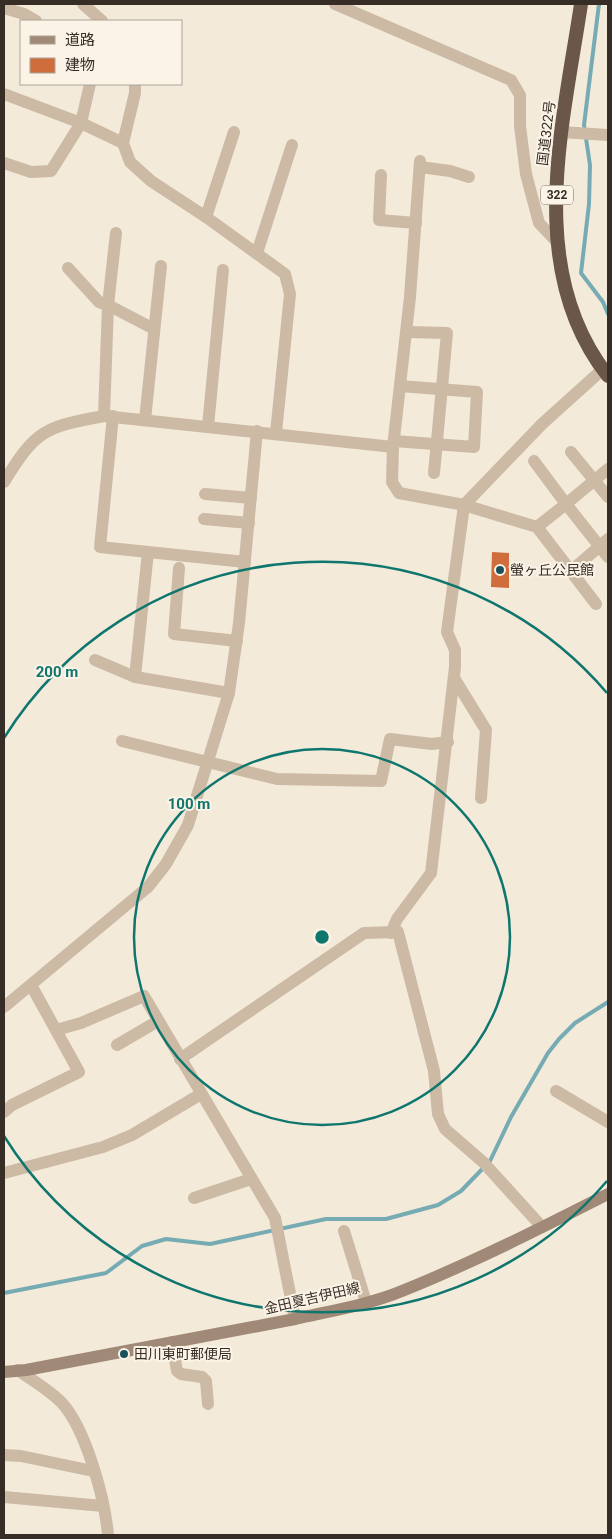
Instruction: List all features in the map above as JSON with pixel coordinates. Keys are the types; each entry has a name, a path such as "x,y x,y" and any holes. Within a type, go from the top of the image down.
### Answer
{"highway":[{"name":"国道322号","path":"580,4 561,132 557,182 556,241 570,305 588,345 606,372"}],"main road":[{"name":"金田夏吉伊田線","path":"4,1372 295,1319 401,1292 542,1227 608,1194"}],"street":[{"path":"83,4 101,20"},
{"path":"335,4 511,80 520,95 520,126 526,174 539,223 556,241"},
{"path":"4,8 24,14 34,20"},
{"path":"4,163 31,172 51,171 81,124 90,85"},
{"path":"135,85 135,93 123,143 130,162 144,174 285,274 290,294 276,433"},
{"path":"4,94 81,124 123,143"},
{"path":"206,217 234,132"},
{"path":"561,132 608,136"},
{"path":"257,253 292,145"},
{"path":"469,177 420,164 407,332 394,444 392,482 399,493 464,505 537,527 596,604"},
{"path":"381,175 378,220 416,223"},
{"path":"116,233 108,305 109,416 100,547 245,562"},
{"path":"145,420 161,266"},
{"path":"68,268 99,302 154,329"},
{"path":"208,426 223,270"},
{"path":"407,332 446,333 434,472"},
{"path":"391,933 398,919 431,873 448,742 454,678 455,650 447,632 464,505 542,424 606,372"},
{"path":"4,482 31,442 48,430 67,423 109,416 394,444 437,444 474,447 477,392 400,386"},
{"path":"4,1007 148,887 166,864 188,825 229,693 237,641 257,431"},
{"path":"571,452 608,497"},
{"path":"534,461 566,504 604,543 608,557"},
{"path":"537,527 608,469"},
{"path":"205,494 251,498"},
{"path":"204,519 249,523"},
{"path":"571,571 604,543"},
{"path":"135,677 148,552"},
{"path":"179,568 174,634 237,641"},
{"path":"95,660 135,677 229,693"},
{"path":"454,678 486,730 481,798"},
{"path":"122,741 277,779 381,781 390,739 432,744 448,742"},
{"path":"180,1058 364,933 398,932 434,1070 438,1114 445,1129 487,1167 542,1227"},
{"path":"4,1112 12,1105 79,1072 32,985"},
{"path":"56,1030 81,1023 144,996 251,1178 279,1230 295,1319"},
{"path":"117,1045 158,1021"},
{"path":"556,1091 608,1122"},
{"path":"4,1173 103,1147 132,1135 201,1094"},
{"path":"194,1198 251,1178"},
{"path":"344,1231 366,1302"},
{"path":"172,1342 177,1371 180,1374 202,1377 206,1381 208,1404"},
{"path":"18,1370 61,1402 77,1424 94,1471 108,1535"},
{"path":"4,1454 94,1471"},
{"path":"4,1497 103,1506"}],"building":[{"name":"螢ヶ丘公民館","path":"492,552 509,553 509,588 491,587"}],"waterway":[{"path":"599,4 584,125 590,165 589,204 581,273 603,302 608,314"},
{"path":"4,1293 106,1273 142,1246 166,1239 210,1244 326,1219 386,1219 438,1205 461,1191 490,1161 511,1117 548,1053 559,1039 575,1023 608,1002"}],"place":[{"name":"螢ヶ丘公民館","path":"500,570"},
{"name":"田川東町郵便局","path":"124,1354"}]}
